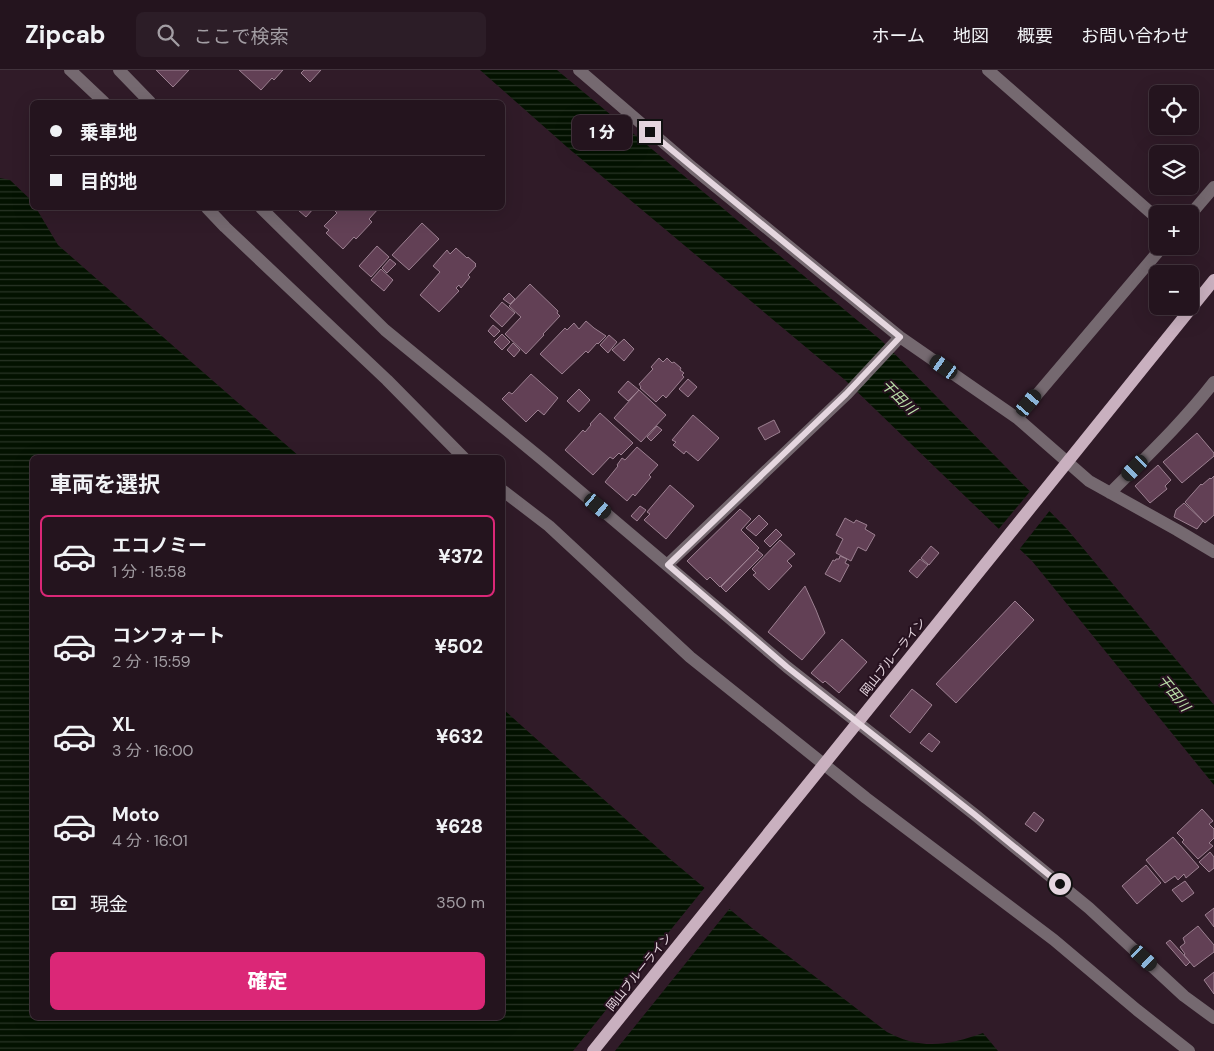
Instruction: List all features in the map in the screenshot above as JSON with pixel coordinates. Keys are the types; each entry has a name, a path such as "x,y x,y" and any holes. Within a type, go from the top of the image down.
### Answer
{"main road":[{"name":"岡山ブルーライン","path":"593,1051 1214,280"}],"street":[{"path":"70,70 102,100"},
{"path":"119,70 148,100"},
{"path":"579,70 897,341 1017,418 1089,482 1214,552"},
{"path":"988,70 1149,210"},
{"path":"1199,205 1214,188"},
{"path":"209,210 387,380 461,455"},
{"path":"263,210 385,330 535,453 787,667 974,814 1089,908 1184,996 1214,1018"},
{"path":"1017,418 1155,255"},
{"path":"668,565 846,394 897,341"},
{"path":"1110,493 1160,444 1214,382"},
{"path":"505,492 549,526 690,657 866,798 1054,940 1189,1051"}],"water":[{"name":"干田川","path":"480,70 557,70 882,341 1067,529 1214,705 1214,785 1032,561 845,380 567,147"},
{"path":"0,178 10,180 30,199 30,210 37,210 58,245 298,455 30,455 30,1020 505,1020 505,711 669,858 752,928 887,1032 906,1040 928,1044 965,1039 983,1033 998,1051 0,1051"}],"pier":[{"path":"1032,489 1051,509 1018,551 997,531"},
{"path":"706,886 731,907 615,1051 573,1051"}],"building":[{"path":"156,70 189,70 173,87"},
{"path":"239,70 283,70 261,90"},
{"path":"304,70 321,70 310,82 301,73"},
{"path":"298,210 312,210 306,217"},
{"path":"377,210 369,219 372,222 356,239 354,237 343,249 326,233 329,230 324,226 337,213 335,211"},
{"path":"422,223 439,239 409,270 392,255"},
{"path":"377,246 389,257 371,277 359,266"},
{"path":"456,248 476,266 468,275 470,277 461,288 459,285 456,288 459,291 439,312 420,295 440,272 433,266 447,250 450,254"},
{"path":"390,259 396,264 387,273 382,268"},
{"path":"381,269 393,280 384,291 371,280"},
{"path":"530,284 558,311 557,313 560,316 526,354 505,334 521,317 509,306"},
{"path":"509,293 515,299 510,304 503,299"},
{"path":"502,302 515,313 502,327 490,316"},
{"path":"586,321 606,336 588,353 586,351 562,374 540,354 565,328 567,330 574,323 579,329"},
{"path":"493,325 500,331 494,337 488,331"},
{"path":"502,334 510,342 502,350 494,342"},
{"path":"609,335 617,342 608,353 600,345"},
{"path":"624,339 634,349 624,361 612,350"},
{"path":"513,343 520,350 514,357 507,350"},
{"path":"659,358 663,362 667,358 672,363 674,362 681,368 680,370 684,373 682,375 684,377 666,398 663,395 656,402 640,388 639,384 653,369 651,367"},
{"path":"531,374 558,398 544,415 538,410 526,422 502,399 509,392 512,394"},
{"path":"688,379 697,387 688,397 679,389"},
{"path":"628,381 639,390 628,401 618,392"},
{"path":"579,389 590,400 579,412 567,401"},
{"path":"639,390 666,415 641,442 614,418"},
{"path":"600,413 633,443 621,455 619,453 613,459 610,457 593,475 565,450 583,430 585,432"},
{"path":"693,415 719,438 698,461 686,451 684,454 673,445 676,442 672,440"},
{"path":"774,420 780,432 765,440 758,428"},
{"path":"657,426 662,430 651,441 647,437"},
{"path":"1197,433 1214,453 1214,456 1182,483 1163,462"},
{"path":"637,447 658,465 649,475 651,477 635,496 633,494 627,501 605,482 622,458 625,460"},
{"path":"1158,465 1171,480 1165,486 1167,489 1150,503 1135,486"},
{"path":"1214,476 1214,515 1205,523 1185,502 1201,484"},
{"path":"670,485 694,506 666,539 644,520 650,514 647,512"},
{"path":"1184,503 1203,521 1197,529 1174,517 1176,510"},
{"path":"640,506 646,510 637,521 631,516"},
{"path":"740,509 751,519 741,530 759,548 720,587 710,577 707,580 687,561"},
{"path":"759,515 768,524 756,536 746,528"},
{"path":"845,518 854,523 856,520 867,525 865,529 875,535 866,551 858,547 851,561 836,553 843,539 836,535"},
{"path":"776,529 782,535 770,547 764,541"},
{"path":"780,540 795,554 787,561 792,566 769,590 753,575 756,573 752,569"},
{"path":"931,546 939,553 929,565 921,558"},
{"path":"757,550 763,555 726,592 721,587"},
{"path":"840,556 847,559 845,563 849,565 840,582 825,574 833,560 839,559"},
{"path":"920,559 928,565 917,578 909,571"},
{"path":"805,586 825,633 802,660 768,632"},
{"path":"1015,601 1034,620 956,703 936,684"},
{"path":"842,639 867,662 839,693 825,681 823,683 811,673"},
{"path":"912,689 932,705 910,733 890,716"},
{"path":"929,733 940,742 932,752 920,743"},
{"path":"1202,809 1213,821 1209,824 1214,829 1214,838 1209,843 1213,846 1198,859 1182,842 1184,840 1177,833"},
{"path":"1034,812 1044,820 1036,832 1025,824"},
{"path":"1173,837 1199,867 1186,878 1184,874 1178,880 1175,876 1165,883 1146,860"},
{"path":"1210,852 1214,857 1214,868 1209,872 1199,862"},
{"path":"1146,865 1161,883 1137,904 1122,886"},
{"path":"1185,881 1194,893 1182,902 1172,890"},
{"path":"1214,908 1214,927 1205,915"},
{"path":"1198,926 1214,945 1214,952 1194,967 1180,947 1185,943 1183,938"},
{"path":"1170,940 1190,962 1186,966 1166,943"},
{"path":"1214,972 1214,994 1204,980"}],"route":[{"path":"650,132 900,337 846,394 668,565 787,667 1060,884"}]}
